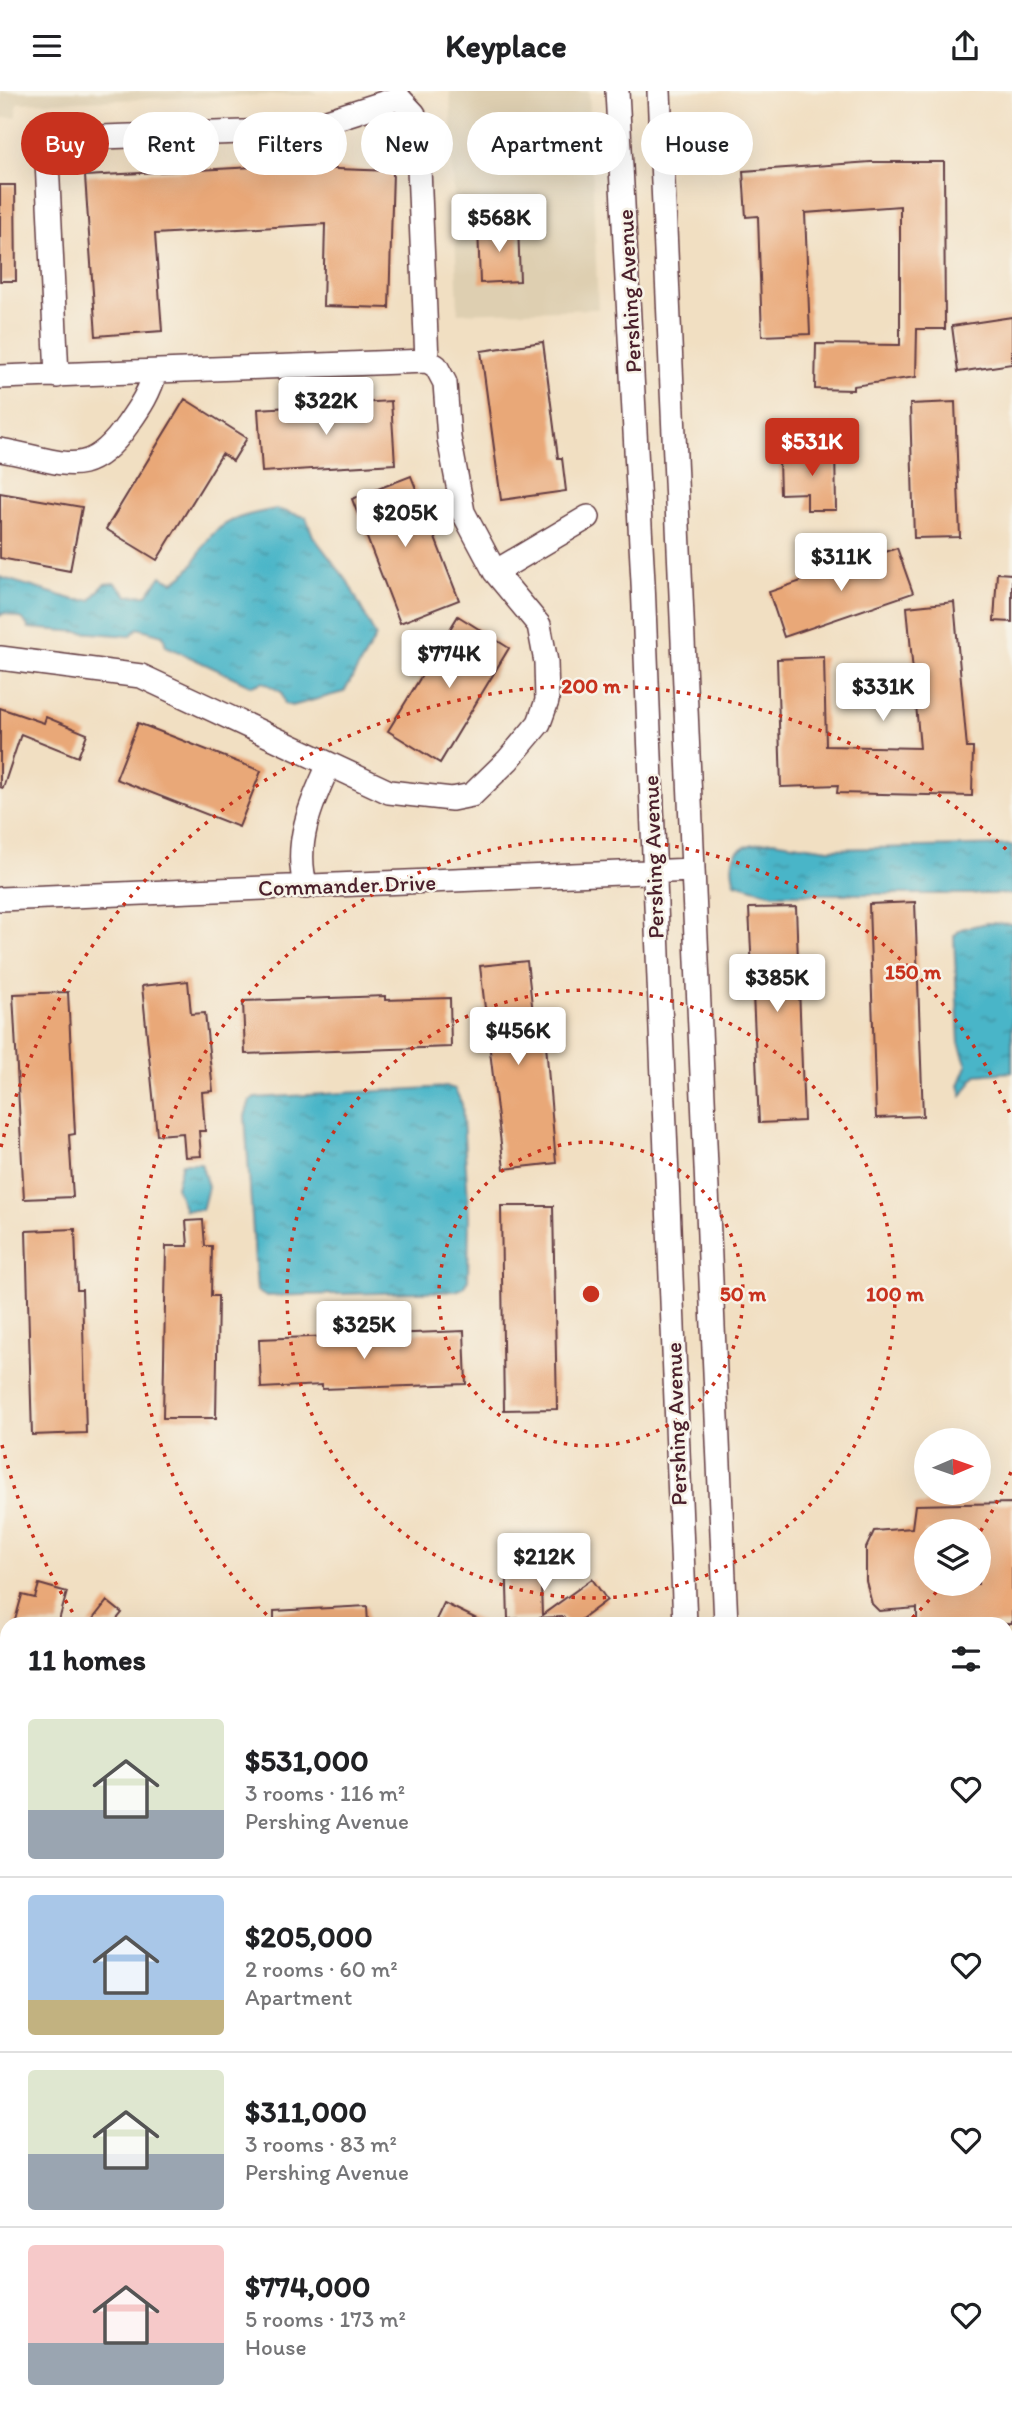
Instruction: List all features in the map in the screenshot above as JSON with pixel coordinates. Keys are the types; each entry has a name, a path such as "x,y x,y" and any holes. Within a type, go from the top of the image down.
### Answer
{"street":[{"name":"Pershing Avenue","path":"617,91 642,554 685,1617"},
{"name":"Pershing Avenue","path":"659,91 726,1617"},
{"path":"57,376 46,139 299,130 399,98 414,114 418,144 427,362"},
{"path":"0,377 427,362 436,366 445,383 449,438 463,512 495,572 539,625 546,662 547,701 539,723 508,760 472,795 452,799 390,792 141,676 0,658"},
{"path":"0,450 67,463 83,464 94,460 111,449 145,399 155,372"},
{"path":"495,572 588,517"},
{"path":"306,887 301,870 303,834 312,802 328,765"},
{"path":"652,822 691,822"},
{"name":"Commander Drive","path":"0,899 693,870"}],"shaded area":[{"path":"0,91 315,91 316,94 17,103 17,117 0,118"},
{"path":"450,91 589,91 590,112 467,112 467,175 592,175 598,309 458,313 453,112 451,112"}],"water":[{"path":"276,509 306,517 313,536 348,582 376,637 344,692 292,706 285,704 281,692 263,682 252,686 166,646 163,635 138,628 130,636 29,628 23,619 4,613 0,616 0,577 75,600 91,600 104,584 115,583 128,596 147,595 161,576 173,582 188,571 209,538 229,522"},
{"path":"772,841 829,849 1012,845 1012,894 774,894 735,883 732,872 734,856 744,847"},
{"path":"987,923 1012,924 1012,1072 976,1075 962,1096 959,1085 967,1066 959,1043 954,936 961,929"},
{"path":"448,1087 455,1089 462,1104 469,1216 468,1280 463,1288 456,1291 265,1296 257,1291 245,1116 250,1101 255,1098"},
{"path":"182,1163 201,1163 208,1187 202,1210 185,1210 176,1187"}],"building":[{"path":"871,162 944,162 945,329 917,329 916,377 853,386 853,390 815,389 816,344 900,345 900,206 805,213 810,334 762,336 758,216 746,217 743,175 753,175 753,170"},
{"path":"233,168 233,175 347,175 347,169 361,170 361,175 393,175 389,308 323,306 325,224 155,234 162,331 96,336 85,176 219,175 219,169"},
{"path":"0,185 15,185 16,281 0,281"},
{"path":"518,225 520,281 480,283 478,226"},
{"path":"1012,317 1012,364 958,372 952,326"},
{"path":"543,342 558,458 562,458 566,491 501,500 481,351"},
{"path":"185,399 247,438 233,461 222,454 157,560 106,529"},
{"path":"391,401 395,464 262,472 258,409"},
{"path":"955,402 960,537 914,538 910,404"},
{"path":"805,447 835,447 836,510 807,510 807,493 780,494 779,460 805,460"},
{"path":"411,476 459,600 400,623 352,499"},
{"path":"0,493 82,507 70,571 0,558"},
{"path":"897,548 913,593 784,637 769,592"},
{"path":"997,573 1012,574 1012,622 994,621"},
{"path":"954,602 967,748 973,748 972,796 837,793 838,785 781,787 777,659 824,657 826,746 920,748 907,607"},
{"path":"458,616 509,648 440,763 388,731"},
{"path":"0,708 44,723 46,717 87,734 78,757 21,734 3,788 0,787"},
{"path":"138,723 261,771 239,827 116,779"},
{"path":"915,902 923,1116 876,1118 869,904"},
{"path":"796,907 804,1121 759,1123 749,908"},
{"path":"527,961 534,1022 544,1021 556,1163 504,1169 480,966"},
{"path":"188,981 191,1014 205,1013 213,1091 202,1092 205,1131 199,1131 201,1156 185,1157 183,1133 157,1135 142,986"},
{"path":"68,992 75,1134 69,1135 73,1197 24,1199 13,994"},
{"path":"385,996 385,1000 450,998 451,1047 245,1054 243,1001"},
{"path":"501,1206 553,1206 557,1409 504,1410"},
{"path":"203,1220 205,1246 212,1246 211,1296 218,1296 216,1418 163,1418 166,1246 188,1246 186,1221"},
{"path":"75,1229 77,1290 82,1290 86,1433 32,1435 26,1231"},
{"path":"464,1331 466,1384 322,1389 322,1385 261,1388 259,1339"},
{"path":"1012,1503 1012,1617 917,1617 917,1608 879,1611 872,1604 866,1581 866,1548 874,1531 912,1528 915,1505"},
{"path":"540,1554 542,1615 592,1579 607,1600 584,1617 508,1617 506,1555"},
{"path":"39,1584 67,1592 60,1617 16,1617 22,1595 35,1598"},
{"path":"107,1601 122,1613 119,1617 94,1617"},
{"path":"444,1603 473,1617 437,1617"},
{"path":"367,1606 368,1617 274,1617 274,1611"}]}
